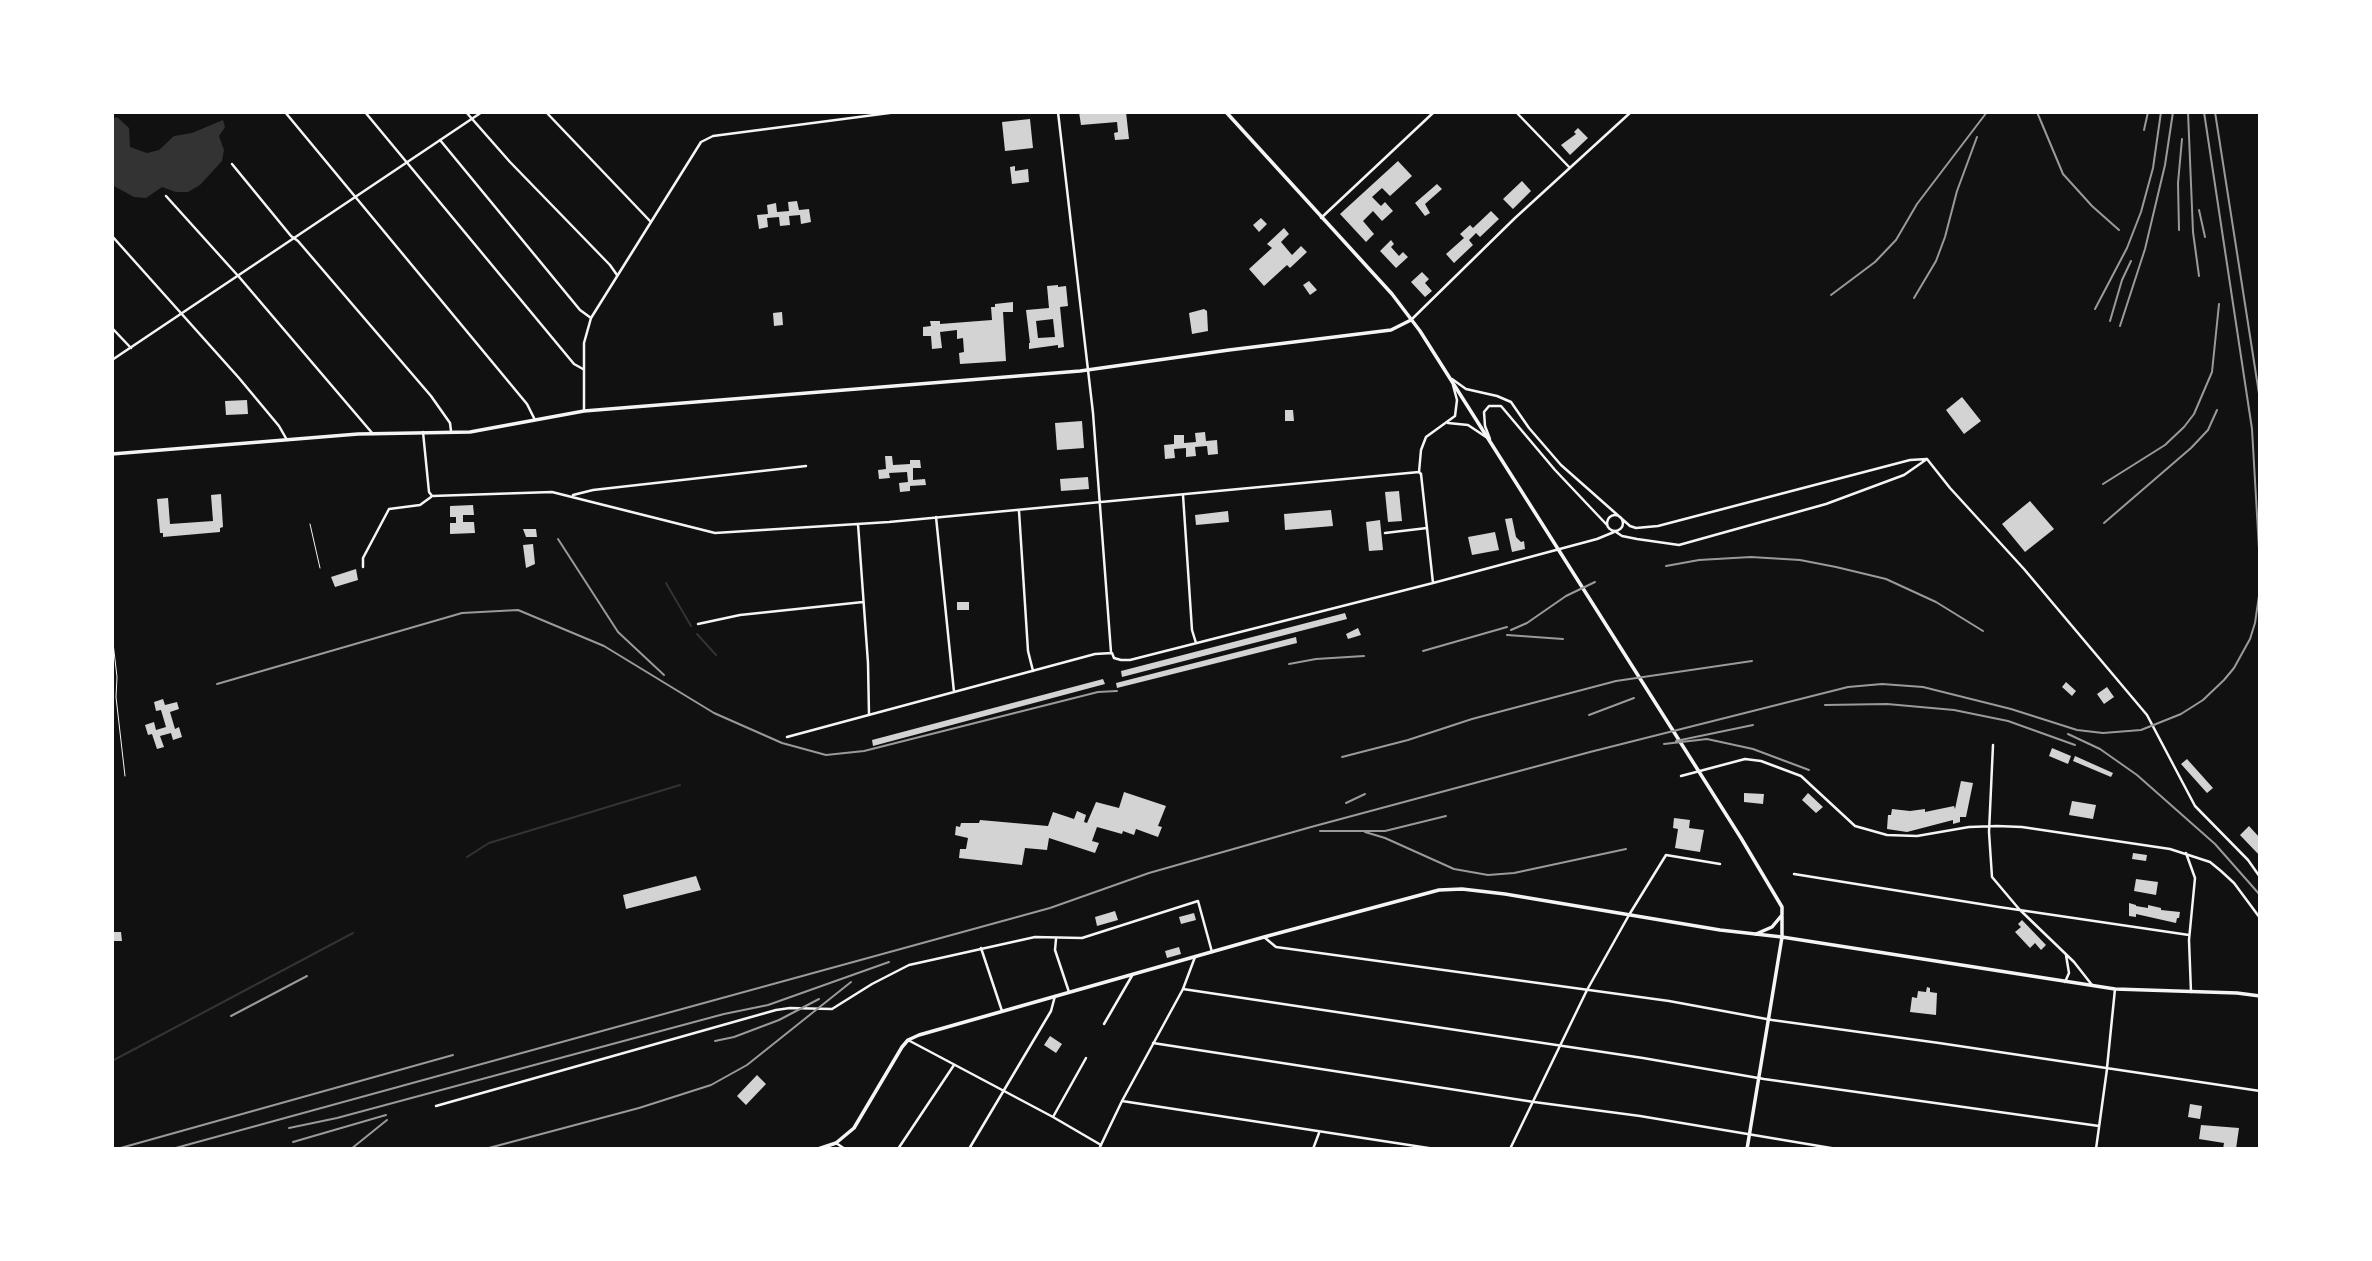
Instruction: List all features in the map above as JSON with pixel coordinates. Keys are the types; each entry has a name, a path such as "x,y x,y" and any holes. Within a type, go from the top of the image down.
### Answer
{"main road":[{"path":"1226,112 1392,294 1411,320 1452,379 1782,906 1782,937 1748,1149"},
{"path":"112,454 373,433 480,431 584,411 1089,370 1229,349 1391,330 1411,320"},
{"path":"818,1149 836,1143 854,1128 908,1040 919,1035 1428,892 1455,888 2115,989 2258,996"},
{"path":"1756,934 1772,927 1783,913"}],"street":[{"path":"285,112 527,404 535,421"},
{"path":"365,112 574,364 583,369"},
{"path":"466,112 617,275"},
{"path":"112,360 482,112"},
{"path":"546,112 650,220"},
{"path":"584,411 584,337 591,318 701,142 707,138 897,112"},
{"path":"1058,112 1089,370 1114,658 1129,660 1597,539 1623,526 1620,517"},
{"path":"1321,218 1434,112"},
{"path":"1516,112 1570,168"},
{"path":"1411,320 1631,112"},
{"path":"440,140 580,310 591,318"},
{"path":"232,164 430,396 450,423 451,431"},
{"path":"166,196 373,433"},
{"path":"112,236 264,408 287,440"},
{"path":"112,328 131,348"},
{"path":"1433,583 1419,472 1423,441 1455,416 1457,409 1452,379"},
{"path":"1452,379 1466,389 1511,402 1534,435 1561,465 1630,526 1648,528 1910,460 1927,459"},
{"path":"1491,442 1485,426 1484,412 1489,406 1501,406 1608,527 1622,536 1679,545 1826,504 1904,475 1927,459"},
{"path":"1448,423 1468,425 1479,430 1491,442"},
{"path":"423,432 429,492 432,496"},
{"path":"1927,459 2147,715 2195,806 2248,860 2260,877"},
{"path":"569,496 593,490 807,466"},
{"path":"363,566 363,558 389,509 420,505 432,496 552,492 715,533 858,524 1419,472"},
{"path":"1183,495 1192,631 1196,643"},
{"path":"1019,509 1028,651 1033,671"},
{"path":"1597,539 1603,536 1608,527 1607,520 1611,516 1620,517"},
{"path":"936,517 954,692"},
{"path":"858,524 869,715"},
{"path":"1385,533 1427,528"},
{"path":"698,624 740,615 863,602"},
{"path":"787,737 1095,654 1112,653"},
{"path":"1993,745 1990,826 1992,877 2093,986"},
{"path":"1681,776 1752,759 1801,776 1855,826 1887,835 1917,836 1990,826 2022,827 2170,849 2210,862 2234,883 2260,918"},
{"path":"2186,853 2195,878 2189,934 2191,992"},
{"path":"1510,1149 1587,989 1666,855 1720,864"},
{"path":"1794,874 2189,934"},
{"path":"436,1106 776,1010 832,1009 909,965 1035,937 1082,938 1198,901 1212,952"},
{"path":"1264,937 1276,947 1587,989 2260,1091"},
{"path":"1056,939 1055,950 1069,992"},
{"path":"981,948 1002,1011"},
{"path":"2065,982 2069,973 2066,955"},
{"path":"908,1040 1053,1117 1100,1147 1183,989 1195,957"},
{"path":"2069,973 2075,970 2082,972"},
{"path":"1104,1024 1133,974"},
{"path":"1183,989 1759,1078 2099,1126"},
{"path":"2096,1149 2115,989"},
{"path":"969,1149 1051,1011 1055,996"},
{"path":"1153,1043 1640,1116 1837,1149"},
{"path":"1053,1117 1086,1058"},
{"path":"898,1149 954,1065"},
{"path":"1122,1101 1435,1149"},
{"path":"1313,1149 1319,1133"},
{"path":"836,1143 845,1149"}],"lane":[{"path":"310,524 320,568"},
{"path":"112,634 125,776"}],"shaded area":[{"path":"117,117 129,128 130,147 147,153 159,150 174,136 192,133 223,120 225,127 219,136 224,150 222,161 200,185 188,192 176,192 162,187 146,198 134,197 112,185 112,119"}],"building":[{"path":"1079,112 1126,112 1129,139 1115,140 1117,122 1081,125"},
{"path":"1030,119 1033,148 1005,151 1002,122"},
{"path":"1578,128 1588,138 1570,155 1561,145 1576,134 1574,132"},
{"path":"1398,161 1412,176 1390,196 1382,188 1372,197 1381,206 1385,202 1393,211 1382,221 1373,211 1363,221 1374,234 1366,242 1340,214"},
{"path":"1015,166 1015,171 1028,169 1029,182 1012,184 1010,167"},
{"path":"1522,181 1531,191 1513,209 1503,199"},
{"path":"1437,184 1442,189 1425,204 1430,213 1425,216 1415,203"},
{"path":"797,201 799,210 809,209 811,222 801,224 800,215 789,216 790,225 780,226 779,217 767,218 768,227 759,229 757,215 768,214 767,205 776,203 777,212 789,211 788,202"},
{"path":"1491,211 1499,219 1480,237 1476,233 1469,240 1473,245 1454,263 1446,254 1464,238 1460,234 1470,225 1473,228"},
{"path":"1261,218 1267,224 1259,232 1253,225"},
{"path":"1284,228 1289,234 1281,242 1292,255 1301,246 1307,252 1290,268 1287,265 1264,286 1249,269 1272,248 1267,244"},
{"path":"1391,240 1394,244 1391,247 1399,256 1403,252 1408,257 1396,268 1380,251"},
{"path":"1422,272 1429,279 1425,283 1432,291 1425,297 1411,282"},
{"path":"1309,281 1317,290 1310,295 1303,285"},
{"path":"1047,286 1066,286 1068,306 1060,307 1064,347 1058,348 1058,345 1029,349 1026,310 1049,308","holes":["1053,319 1055,337 1038,338 1036,321"]},
{"path":"1013,302 1013,312 1003,312 1006,361 960,364 959,353 964,352 963,338 957,339 957,330 940,332 942,348 932,349 931,336 923,336 923,327 931,326 930,321 940,321 940,324 992,320 991,307"},
{"path":"1204,309 1207,311 1208,331 1192,334 1189,313"},
{"path":"782,312 783,325 774,326 773,313"},
{"path":"1962,397 1981,421 1964,434 1946,410"},
{"path":"247,400 248,414 226,415 225,401"},
{"path":"1285,410 1293,410 1294,421 1285,421"},
{"path":"1082,421 1084,448 1057,450 1055,423"},
{"path":"1205,432 1206,441 1217,440 1218,454 1208,455 1207,446 1195,447 1196,456 1186,457 1186,448 1174,449 1175,458 1165,459 1164,445 1174,444 1174,435 1184,435 1184,443 1196,442 1195,433"},
{"path":"885,456 892,456 893,465 910,464 910,460 920,460 921,468 913,468 913,480 925,479 926,485 910,486 910,491 900,492 899,483 908,482 907,472 889,473 890,478 879,479 878,470 886,469"},
{"path":"1088,477 1089,489 1061,491 1060,479"},
{"path":"1399,491 1402,521 1388,522 1385,492"},
{"path":"221,494 223,527 220,532 163,537 163,533 160,533 157,499 168,498 170,524 213,521 211,495"},
{"path":"2030,501 2054,529 2025,552 2002,524"},
{"path":"473,505 474,515 463,515 463,522 474,522 475,533 450,534 450,523 456,523 456,517 450,517 450,506"},
{"path":"1331,510 1333,526 1285,530 1284,514"},
{"path":"1228,511 1229,522 1196,525 1195,515"},
{"path":"1512,518 1516,537 1521,542 1524,541 1525,549 1512,552 1505,519"},
{"path":"1380,520 1383,550 1369,551 1366,522"},
{"path":"523,529 536,529 537,537 526,537"},
{"path":"1495,532 1499,550 1472,555 1468,537"},
{"path":"533,544 535,564 526,568 523,545"},
{"path":"356,569 358,580 335,587 331,577"},
{"path":"957,602 969,602 969,610 957,610"},
{"path":"1345,613 1347,619 1122,677 1121,671"},
{"path":"1358,628 1361,635 1348,639 1346,634"},
{"path":"1296,637 1297,643 1117,688 1116,683"},
{"path":"1103,679 1105,684 873,746 872,740"},
{"path":"2066,682 2076,691 2072,696 2062,687"},
{"path":"2107,687 2114,697 2104,704 2097,694"},
{"path":"163,699 165,705 177,702 179,709 170,712 175,729 179,727 182,737 173,740 171,733 160,736 164,747 157,749 152,734 148,735 145,725 154,722 156,730 166,727 161,710 156,711 154,702"},
{"path":"2052,748 2071,756 2068,764 2049,756"},
{"path":"2075,756 2113,773 2111,777 2073,761"},
{"path":"2187,759 2213,788 2207,793 2181,764"},
{"path":"1961,781 1973,783 1966,817 1960,817 1960,822 1953,824 1953,820 1907,832 1887,829 1888,815 1891,815 1892,809 1925,809 1925,812 1954,806 1955,809"},
{"path":"1124,792 1166,806 1158,826 1162,827 1158,837 1136,829 1134,835 1097,827 1092,841 1099,843 1095,853 1049,838 1047,850 1025,848 1022,865 959,858 960,849 966,849 968,838 955,835 956,826 960,827 961,823 979,823 980,820 1048,826 1053,812 1074,819 1077,811 1086,815 1084,822 1087,823 1096,802 1119,808"},
{"path":"1744,793 1764,794 1763,804 1744,802"},
{"path":"1808,793 1823,807 1816,813 1802,800"},
{"path":"2072,801 2096,805 2093,819 2069,815"},
{"path":"1674,818 1690,820 1689,828 1704,830 1700,852 1675,848 1678,829 1673,828"},
{"path":"2249,826 2260,838 2260,856 2240,835"},
{"path":"2133,853 2147,855 2146,861 2132,859"},
{"path":"696,876 701,890 626,909 623,895"},
{"path":"2136,879 2158,882 2156,895 2134,891"},
{"path":"2129,903 2180,912 2179,918 2176,923 2136,914 2136,917 2129,916"},
{"path":"1115,911 1118,920 1097,926 1095,917"},
{"path":"1194,913 1196,920 1181,924 1179,917"},
{"path":"2022,920 2046,945 2041,950 2035,943 2030,948 2015,932 2021,927 2018,924"},
{"path":"112,932 121,932 122,941 112,941"},
{"path":"1179,947 1181,954 1167,958 1165,951"},
{"path":"1927,987 1930,992 1937,993 1936,1015 1910,1012 1912,997 1917,998 1918,991 1926,992"},
{"path":"1050,1036 1062,1044 1056,1053 1044,1045"},
{"path":"757,1075 766,1084 746,1105 737,1096"},
{"path":"2190,1104 2202,1106 2200,1119 2188,1117"},
{"path":"2201,1125 2239,1128 2236,1149 2223,1149 2224,1143 2199,1139"}],"waterway":[{"path":"666,583 691,626"},
{"path":"697,634 716,655"},
{"path":"467,857 489,843 680,785"},
{"path":"112,1061 353,933"}],"railway":[{"path":"1831,295 1875,262 1896,240 1917,204 1987,112"},
{"path":"2037,112 2063,174 2092,206 2119,230"},
{"path":"2144,130 2148,112"},
{"path":"2095,309 2127,248 2141,212 2153,168 2161,112"},
{"path":"2120,326 2145,249 2165,165 2173,112"},
{"path":"2188,112 2193,232 2199,276"},
{"path":"2204,112 2252,429 2260,566"},
{"path":"2215,112 2260,400"},
{"path":"1914,298 1936,261 1977,137"},
{"path":"2179,230 2178,183 2182,139"},
{"path":"2199,210 2205,237"},
{"path":"2110,321 2122,280 2131,261"},
{"path":"2103,484 2165,445 2194,414 2212,372 2219,304"},
{"path":"2104,523 2191,448 2208,430 2217,410"},
{"path":"558,539 618,632 664,675"},
{"path":"1666,566 1699,560 1751,557 1800,560 1836,567 1886,579 1936,602 1983,631"},
{"path":"1511,630 1527,623 1566,596 1595,582"},
{"path":"172,1149 1050,908 1149,873 1311,827 1590,752 1848,687 1882,684 1923,687 2011,709 2077,730 2103,733 2141,730 2181,714 2203,700 2224,680 2250,639 2260,589"},
{"path":"217,684 462,613 518,610 604,646 714,713 782,743 826,755 864,751 1098,692 1117,691"},
{"path":"1423,651 1507,627"},
{"path":"1507,635 1563,639"},
{"path":"1289,664 1316,659 1364,656"},
{"path":"1342,757 1616,681 1752,661"},
{"path":"1589,715 1634,698"},
{"path":"1825,705 1887,704 1954,710 2008,721 2075,745"},
{"path":"1676,741 1753,725"},
{"path":"2068,734 2100,749 2137,775 2215,844 2260,895"},
{"path":"1664,744 1707,739 1753,749 1809,770"},
{"path":"1346,803 1365,794"},
{"path":"1320,831 1385,831 1446,816"},
{"path":"1365,832 1385,838 1454,869 1488,875 1514,873 1626,849"},
{"path":"289,1128 337,1118 724,1014 768,1005 889,962"},
{"path":"231,1016 307,976"},
{"path":"485,1149 639,1108 711,1085 747,1065 851,982"},
{"path":"715,1041 734,1037 779,1020 819,999"},
{"path":"117,1149 453,1055"},
{"path":"293,1142 386,1115"},
{"path":"351,1149 387,1120"}]}
